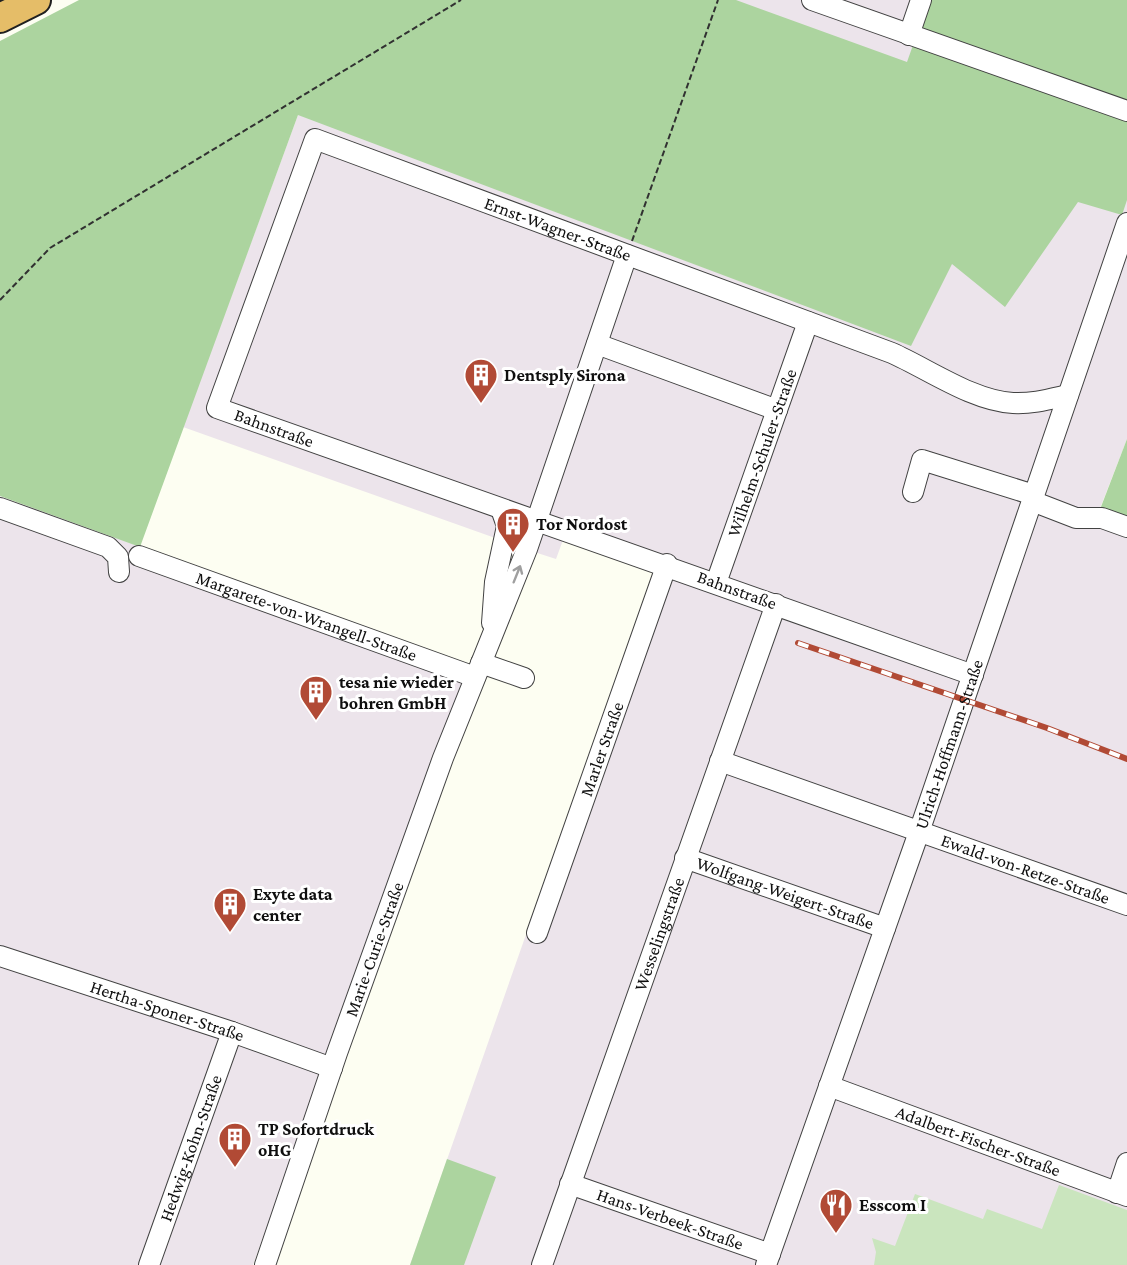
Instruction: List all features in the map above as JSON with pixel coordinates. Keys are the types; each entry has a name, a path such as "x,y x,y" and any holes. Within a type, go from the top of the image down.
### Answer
{"highway":[{"path":"0,18 36,0"}],"street":[{"path":"812,0 851,7 909,35 1127,111"},
{"path":"909,35 921,0"},
{"name":"Ernst-Wagner-Straße","path":"217,408 315,139 892,353 945,380 991,399 1024,403 1068,395"},
{"name":"Ulrich-Hoffmann-Straße","path":"768,1260 919,832 1127,223"},
{"path":"537,521 627,255"},
{"name":"Wilhelm-Schuler-Straße","path":"716,583 808,322"},
{"path":"597,344 777,410"},
{"name":"Bahnstraße","path":"217,408 537,521 667,564 973,675"},
{"path":"913,492 922,460 1033,498 1076,518 1102,518 1127,527"},
{"path":"0,508 108,547 118,557 119,572"},
{"path":"492,637 495,582 507,526 501,508"},
{"name":"Marie-Curie-Straße","path":"265,1265 332,1068 478,670 537,521"},
{"name":"Margarete-von-Wrangell-Straße","path":"139,556 478,670 524,678"},
{"name":"Marler Straße","path":"537,933 667,564"},
{"name":"Wesselingstraße","path":"542,1265 776,604"},
{"name":"Ewald-von-Retze-Straße","path":"720,761 1127,906"},
{"name":"Wolfgang-Weigert-Straße","path":"685,858 885,928"},
{"name":"Hertha-Sponer-Straße","path":"0,956 232,1032 332,1068"},
{"name":"Hedwig-Kohn-Straße","path":"149,1265 232,1032"},
{"name":"Adalbert-Fischer-Straße","path":"829,1086 1122,1195"},
{"path":"1122,1195 1127,1163"},
{"name":"Hans-Verbeek-Straße","path":"570,1184 768,1260"}],"path":[{"path":"0,300 50,248 461,0"},
{"path":"627,255 718,0"}],"shaded area":[{"path":"539,0 1127,0 1127,439 1099,511 1127,522 1127,1265 410,1265 654,570 563,540 556,559 525,549 526,542 509,536 498,539 183,427 298,115"},
{"path":"0,496 469,665 253,1265 0,1265"}],"green space":[{"path":"79,0 736,0 907,62 929,0 1127,0 1127,200 1122,215 1078,202 1005,307 952,264 911,346 298,115 140,547 0,496 0,41"},
{"path":"1127,439 1127,522 1099,512"},
{"path":"447,1159 496,1177 464,1265 410,1265"},
{"path":"1059,1185 1127,1210 1127,1265 874,1265 876,1252 872,1238 895,1246 915,1194 983,1219 987,1209 1042,1229"}],"railway":[{"path":"798,643 1047,728 1127,759"}],"place":[{"name":"Dentsply Sirona","path":"481,404"},
{"name":"Tor Nordost","path":"513,553"},
{"name":"tesa nie wieder bohren GmbH","path":"316,721"},
{"name":"Exyte data center","path":"230,933"},
{"name":"TP Sofortdruck oHG","path":"235,1168"},
{"name":"Esscom I","path":"836,1234"}]}
